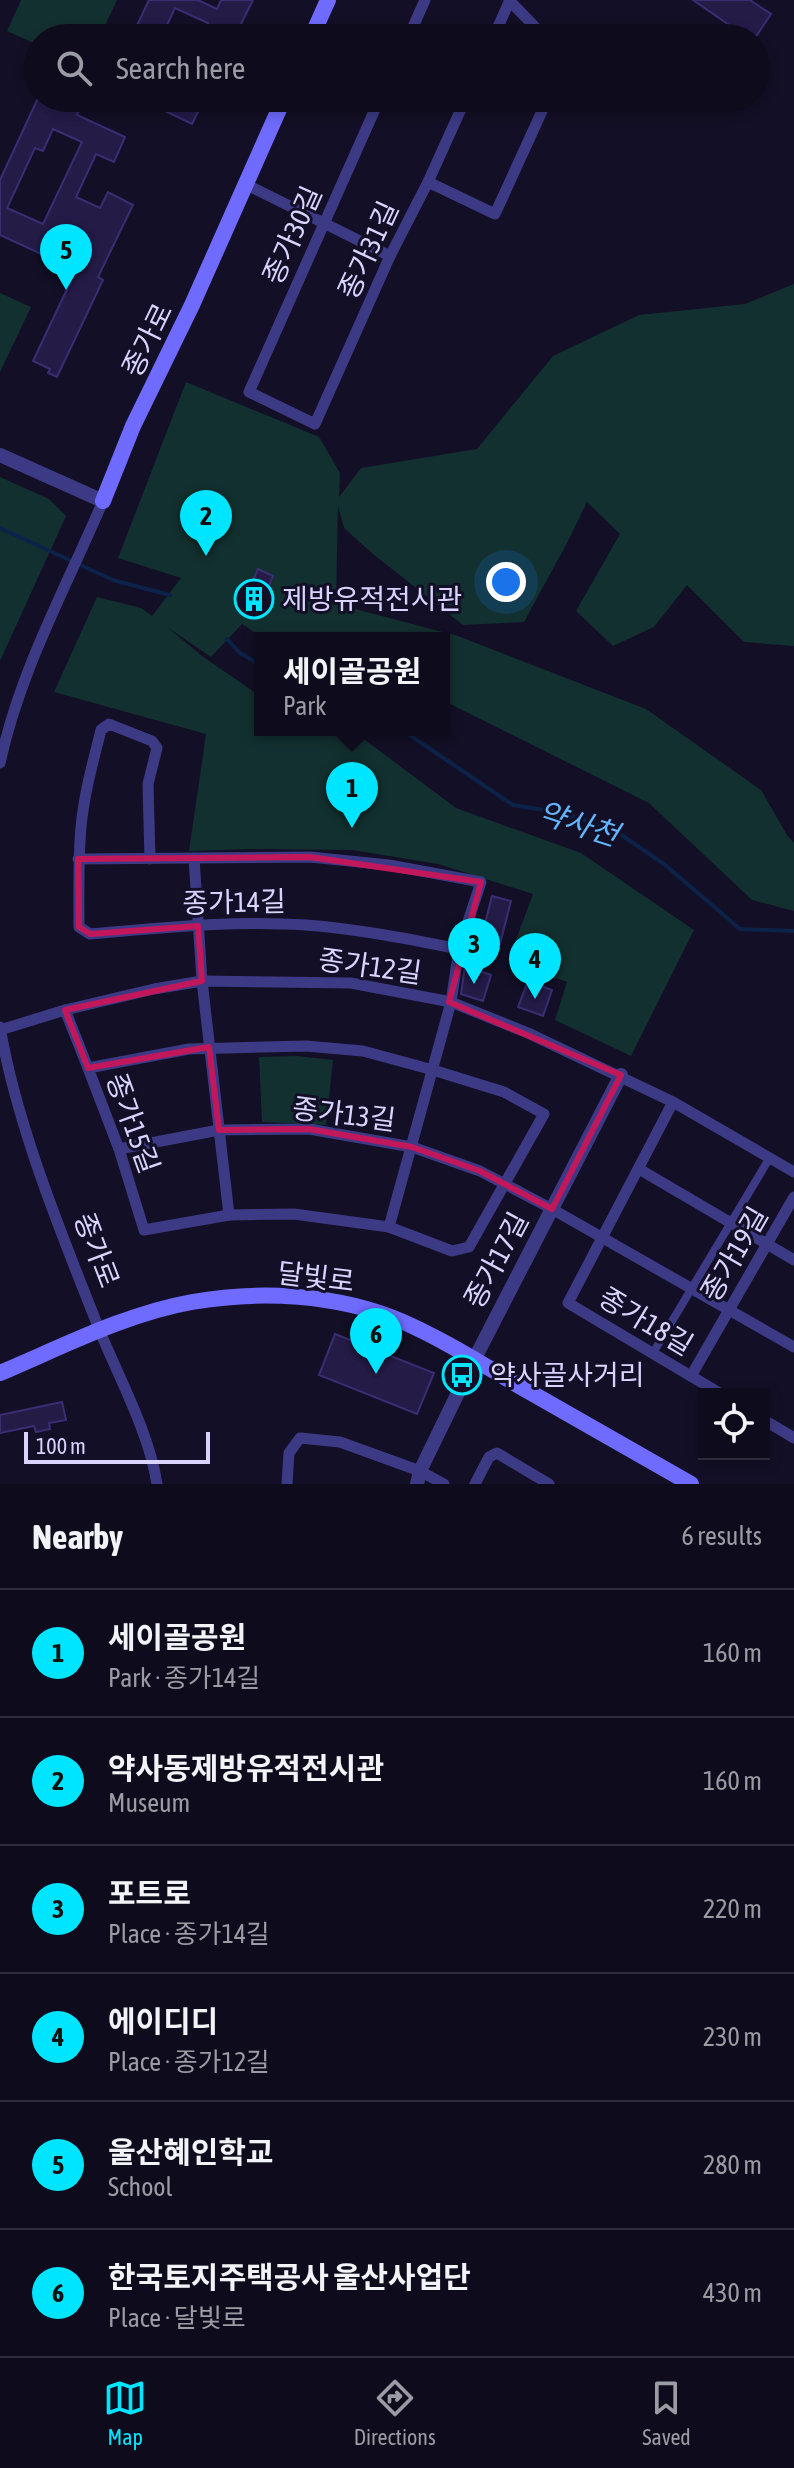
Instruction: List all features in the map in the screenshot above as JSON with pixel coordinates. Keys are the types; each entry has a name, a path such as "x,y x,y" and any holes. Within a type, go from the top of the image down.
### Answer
{"main road":[{"path":"317,24 328,0"},
{"name":"종가로","path":"103,501 133,426 192,305 278,112"},
{"name":"달빛로","path":"0,1373 100,1330 192,1302 286,1296 340,1303 409,1325 691,1484"}],"street":[{"path":"414,24 425,0"},
{"path":"499,24 510,0 532,24"},
{"name":"종가30길","path":"315,424 249,392 374,112"},
{"name":"종가31길","path":"315,424 390,256 460,112"},
{"path":"428,182 495,214 542,112"},
{"path":"245,184 390,256"},
{"path":"0,455 103,501 4,728 0,763"},
{"name":"종가14길","path":"150,859 148,784 157,748 152,741 109,724 101,730 88,782 78,859 79,927 90,934 237,924 308,925 369,932 459,949"},
{"name":"종가14길","path":"78,859 310,857 389,865 481,882 459,949 451,1002 389,1227"},
{"path":"194,858 202,981 229,1215"},
{"name":"종가12길","path":"0,1029 65,1010 202,981 351,983 451,1002 528,1033 673,1102 794,1172"},
{"path":"65,1010 88,1068"},
{"name":"종가로","path":"0,1029 6,1065 43,1179 142,1432 157,1484"},
{"name":"종가15길","path":"209,1047 332,1047 363,1051 504,1092 544,1114 469,1247 452,1251 389,1227 294,1214 229,1215 144,1230 119,1149 88,1068 209,1047"},
{"name":"종가17길","path":"418,1477 474,1360 621,1075"},
{"name":"종가18길","path":"673,1102 568,1303 711,1388"},
{"name":"종가13길","path":"119,1149 219,1130 309,1129 412,1147 480,1171 602,1238"},
{"path":"653,1353 769,1159"},
{"path":"639,1169 794,1260"},
{"name":"종가19길","path":"691,1376 794,1197"},
{"name":"종가18길","path":"602,1238 794,1347"},
{"path":"770,1424 794,1438"},
{"path":"287,1484 289,1453 300,1438 340,1442 418,1477 444,1484"},
{"path":"475,1484 489,1457 497,1453 549,1484"}],"highlighted area":[{"path":"310,857 481,882 449,1002 621,1075 552,1209 480,1171 412,1147 309,1129 219,1130 209,1047 88,1068 65,1010 202,981 198,926 90,934 79,927 78,859"}],"green space":[{"path":"21,0 117,0 106,24 24,24 24,39 7,31"},
{"path":"794,284 794,646 744,642 687,585 654,627 613,646 576,611 620,534 587,502 524,622 463,625 344,528 338,506 336,604 443,632 254,632 242,624 211,657 167,627 254,692 254,736 353,736 365,740 456,808 581,853 694,930 631,1056 555,1020 567,982 508,961 533,894 438,864 352,850 189,851 206,734 54,692 97,597 141,608 152,616 181,578 118,558 186,382 319,437 340,473 339,497 361,468 477,449 553,356 639,315 745,304"},
{"path":"0,293 31,307 0,372"},
{"path":"0,477 49,499 66,516 0,661"},
{"path":"450,634 646,709 761,790 794,843 794,911 752,900 649,803 450,704"},
{"path":"296,1056 333,1060 326,1125 262,1122 259,1057"}],"building":[{"path":"149,0 198,0 217,9 221,0 253,0 241,24 208,24 175,8 168,24 138,24"},
{"path":"693,0 750,0 771,14 764,24 728,24"},
{"path":"32,112 78,112 77,115 125,137 114,162 96,154 76,197 100,208 108,192 133,205 98,277 103,280 57,377 48,373 50,369 33,361 76,270 0,235 0,180","holes":["53,129 82,142 43,224 7,208 35,148 43,151"]},
{"path":"167,112 198,112 192,124"},
{"name":"제방유적전시관","path":"258,569 273,576 256,616 240,609"},
{"path":"492,896 511,901 500,944 481,939"},
{"path":"465,966 491,975 483,1001 461,994"},
{"path":"528,981 552,990 543,1016 518,1007"},
{"path":"335,1334 434,1373 417,1414 319,1375"},
{"path":"62,1402 66,1420 49,1423 50,1429 36,1432 34,1426 0,1433 0,1415"}],"waterway":[{"name":"약사천","path":"0,528 113,580 170,595"},
{"name":"약사천","path":"227,639 254,661"},
{"name":"약사천","path":"411,736 513,805 563,813 614,830 664,864 740,929 794,931"}],"place":[{"name":"울산혜인학교","path":"66,290"},
{"name":"약사동제방유적전시관","path":"206,556"},
{"name":"제방유적전시관","path":"254,599"},
{"name":"세이골공원","path":"352,828"},
{"name":"포트로","path":"474,984"},
{"name":"에이디디","path":"535,999"},
{"name":"한국토지주택공사 울산사업단","path":"376,1374"},
{"name":"약사골사거리","path":"462,1375"}]}
